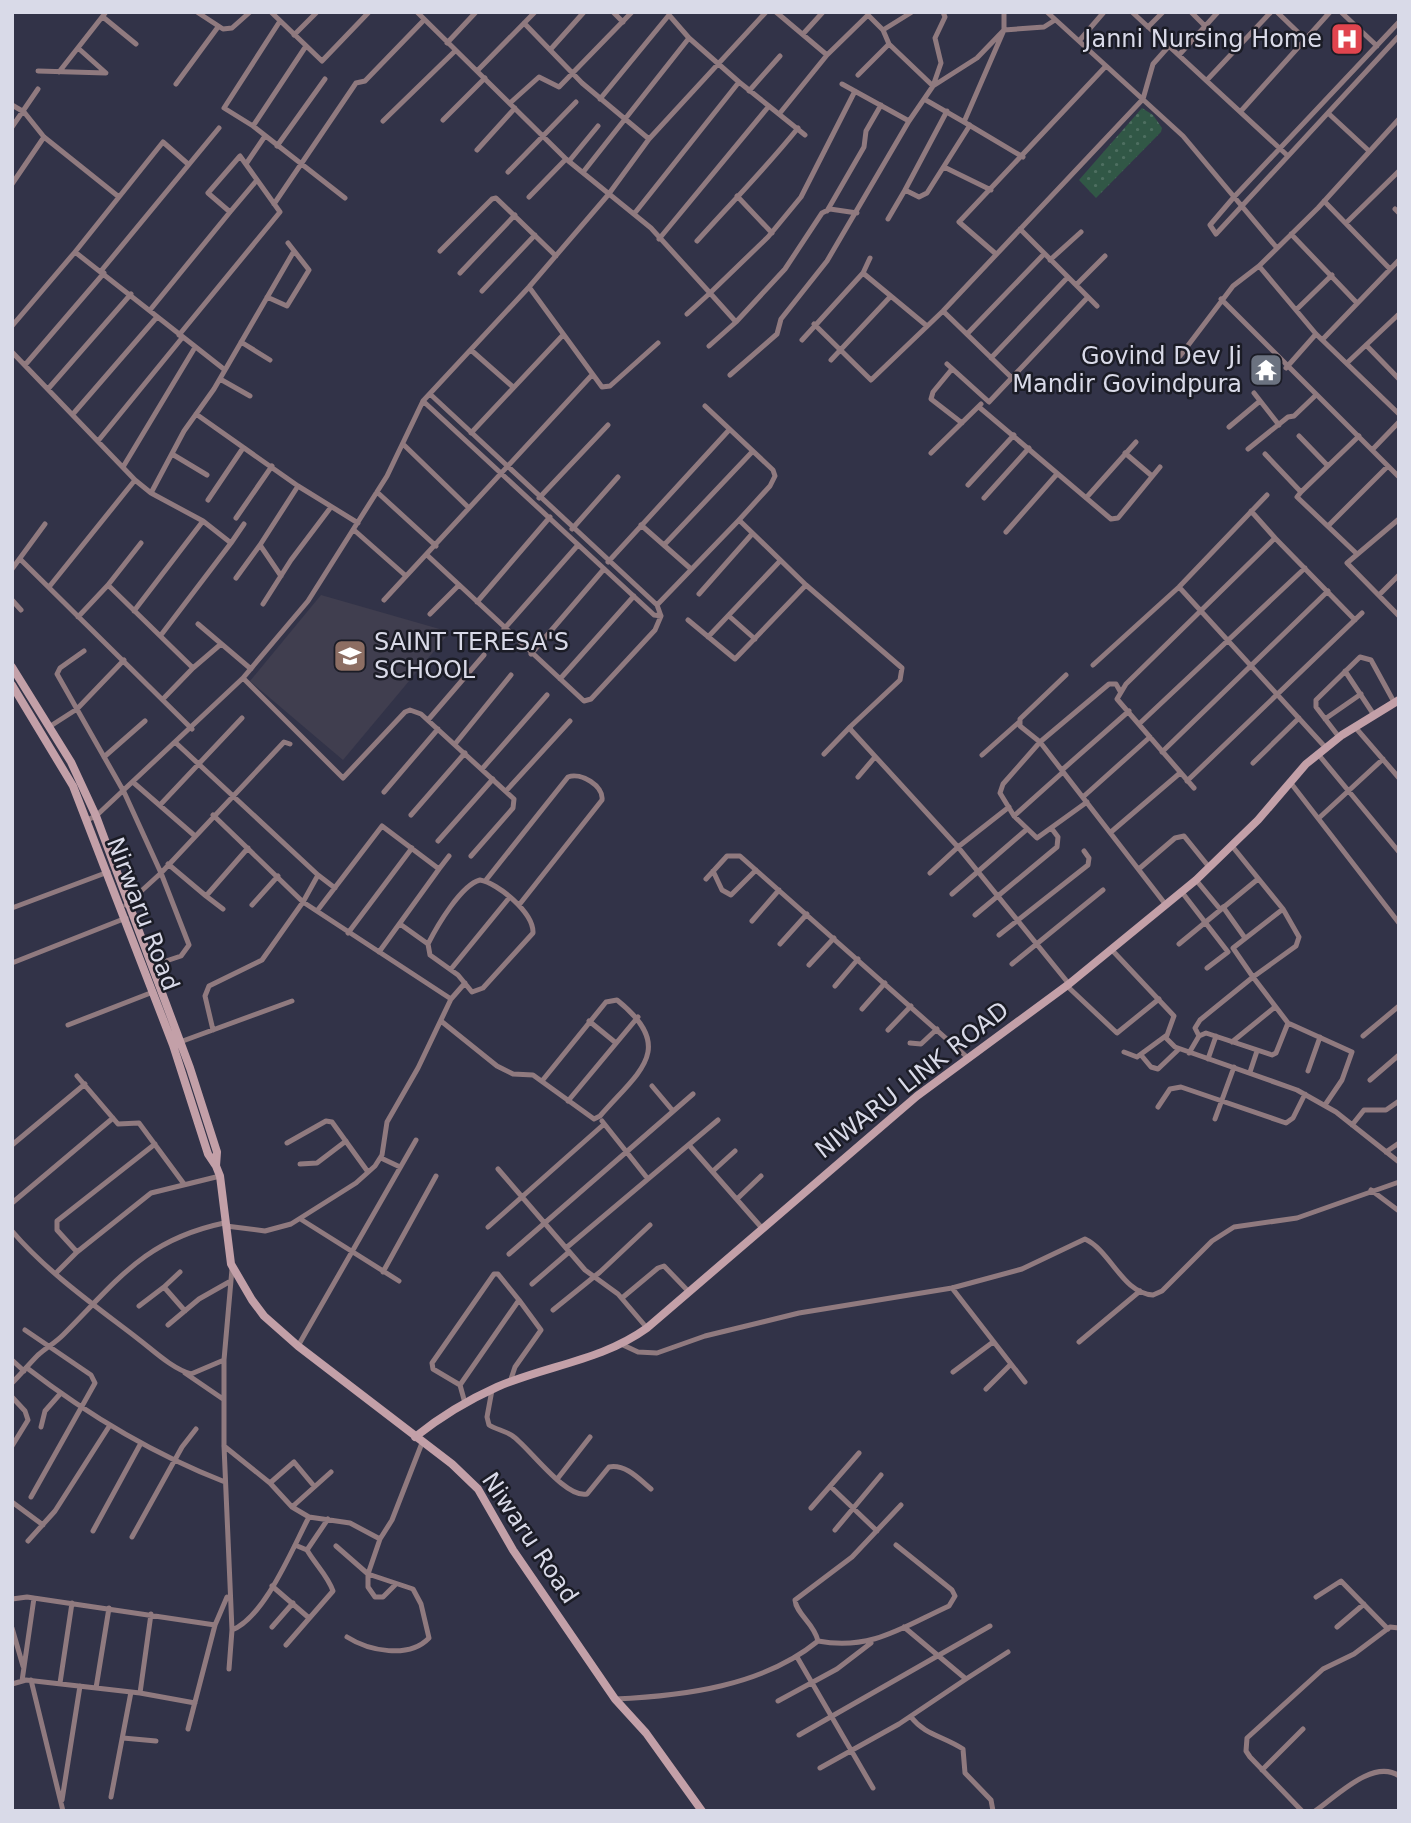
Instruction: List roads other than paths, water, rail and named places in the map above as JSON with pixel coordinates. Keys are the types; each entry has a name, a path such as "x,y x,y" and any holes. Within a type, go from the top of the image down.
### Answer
{"street":[{"path":"197,12 218,27 232,27 250,12"},
{"path":"271,12 322,61 369,12"},
{"path":"294,35 317,12"},
{"path":"417,12 568,160 634,214 736,322"},
{"path":"447,43 476,12"},
{"path":"478,71 535,12"},
{"path":"550,50 584,12"},
{"path":"613,12 623,22"},
{"path":"477,150 536,78 542,78 555,88 575,74 632,12"},
{"path":"776,12 827,55"},
{"path":"803,34 823,12"},
{"path":"884,30 912,12"},
{"path":"730,375 777,334 781,319 827,261 909,121 933,86 941,63 935,38 944,17 943,12"},
{"path":"905,190 915,196 923,196 944,167 967,123 1004,30 1004,12"},
{"path":"1047,12 1183,136 1277,247"},
{"path":"1079,41 1104,12"},
{"path":"1132,12 1288,156"},
{"path":"1148,27 1163,12"},
{"path":"1191,12 1205,26"},
{"path":"1179,55 1218,12"},
{"path":"1207,80 1271,12"},
{"path":"1277,12 1306,40"},
{"path":"1241,111 1330,12"},
{"path":"1341,12 1377,46"},
{"path":"91,818 134,783 243,678 308,601 377,492 404,445 423,401 529,288 608,195 649,139 763,13"},
{"path":"780,113 827,55 869,13 884,30 889,44 933,86"},
{"path":"59,72 104,14 136,44"},
{"path":"600,99 668,14 689,38 717,63 805,135"},
{"path":"274,204 303,165 333,113 356,83 366,81 424,20"},
{"path":"933,86 978,58 1004,30 1044,27 1055,20"},
{"path":"280,21 224,108 253,126 345,198"},
{"path":"1399,22 1234,197 1210,225 1216,234 1399,36"},
{"path":"524,23 600,99 649,139"},
{"path":"176,84 218,27"},
{"path":"584,171 689,38"},
{"path":"858,75 889,44"},
{"path":"253,126 306,46"},
{"path":"814,324 872,380 943,311 1143,99 1153,64 1169,46"},
{"path":"38,71 106,73 78,48"},
{"path":"383,121 455,51"},
{"path":"749,91 780,56"},
{"path":"996,254 959,222 1106,66"},
{"path":"443,120 485,78"},
{"path":"277,146 326,79"},
{"path":"634,214 739,82"},
{"path":"842,84 909,121"},
{"path":"12,127 38,89"},
{"path":"687,314 772,233 801,197 855,91"},
{"path":"924,99 1023,157"},
{"path":"508,172 576,102"},
{"path":"12,105 24,113 44,136 119,197"},
{"path":"709,346 736,322 785,269 827,211 864,146 866,131 881,105"},
{"path":"659,239 769,106"},
{"path":"888,219 947,111"},
{"path":"1328,113 1369,151"},
{"path":"1180,356 1206,325 1221,299 1259,266 1324,201 1399,119"},
{"path":"529,197 568,160 598,126"},
{"path":"25,365 219,128"},
{"path":"697,241 737,196 751,186 798,128"},
{"path":"12,184 44,136"},
{"path":"246,164 265,136"},
{"path":"12,326 163,142 188,164"},
{"path":"98,441 280,212 240,156 208,193 230,212"},
{"path":"944,167 991,190"},
{"path":"1346,223 1399,171"},
{"path":"150,310 257,180"},
{"path":"737,196 772,233"},
{"path":"440,251 492,199 499,199 556,256"},
{"path":"1323,340 1356,302 1395,266 1324,201"},
{"path":"827,211 857,213"},
{"path":"460,273 515,215"},
{"path":"1020,229 1097,306"},
{"path":"1050,260 1081,232"},
{"path":"1291,234 1356,302"},
{"path":"482,291 535,236"},
{"path":"267,298 287,306 307,274 308,268 288,243"},
{"path":"150,493 295,251"},
{"path":"75,252 131,294 194,349 225,370"},
{"path":"967,334 1044,254"},
{"path":"1076,285 1105,256"},
{"path":"802,340 863,273 870,258"},
{"path":"1259,266 1316,334 1399,414"},
{"path":"863,273 927,326"},
{"path":"1296,310 1332,275"},
{"path":"991,358 1068,277"},
{"path":"529,288 592,376 606,388 658,343"},
{"path":"48,389 131,294"},
{"path":"831,360 890,296"},
{"path":"962,423 931,399 949,366 989,402 1088,297"},
{"path":"1221,299 1286,368 1373,449 1399,477"},
{"path":"943,311 1012,378"},
{"path":"1348,362 1399,314"},
{"path":"73,414 157,317"},
{"path":"1286,368 1316,334"},
{"path":"471,433 562,335"},
{"path":"242,342 270,360"},
{"path":"1366,345 1399,379"},
{"path":"123,467 194,349"},
{"path":"471,350 513,387"},
{"path":"12,352 135,480 150,493 203,521 231,543"},
{"path":"384,600 592,376"},
{"path":"220,379 250,396"},
{"path":"1254,393 1279,425"},
{"path":"427,555 504,629 587,701 655,630 660,615 657,605 572,529 430,394"},
{"path":"1248,449 1294,416 1316,395"},
{"path":"931,453 985,399"},
{"path":"423,401 604,569 660,615"},
{"path":"1229,428 1260,401"},
{"path":"657,605 739,520 770,486 775,476 773,470 705,407"},
{"path":"979,407 1111,519 1116,520 1160,467"},
{"path":"196,414 298,486 358,523"},
{"path":"1373,449 1399,422"},
{"path":"539,498 608,425"},
{"path":"608,562 729,430"},
{"path":"968,485 1014,435"},
{"path":"1299,436 1328,466"},
{"path":"1357,554 1297,497 1359,436"},
{"path":"1086,498 1136,442"},
{"path":"404,445 470,508"},
{"path":"208,500 243,448"},
{"path":"984,498 1029,449"},
{"path":"664,545 752,452"},
{"path":"1125,453 1152,476"},
{"path":"172,454 207,475"},
{"path":"1265,454 1301,492"},
{"path":"236,518 272,466"},
{"path":"1329,525 1388,466"},
{"path":"1006,532 1057,474"},
{"path":"572,529 618,477"},
{"path":"48,587 135,480"},
{"path":"236,578 298,486"},
{"path":"377,492 436,546"},
{"path":"1093,666 1179,587 1267,495"},
{"path":"263,604 331,507"},
{"path":"477,602 554,512"},
{"path":"1251,512 1355,620"},
{"path":"1399,519 1347,563 1399,616"},
{"path":"739,520 806,585 902,668 900,680 824,754"},
{"path":"134,611 203,521"},
{"path":"12,569 46,524"},
{"path":"161,635 244,524"},
{"path":"641,525 691,569"},
{"path":"354,530 406,576"},
{"path":"699,594 752,534"},
{"path":"1194,788 1117,699 1120,691 1275,537"},
{"path":"78,617 141,543"},
{"path":"260,545 281,576"},
{"path":"504,629 578,545"},
{"path":"20,559 192,729"},
{"path":"708,637 780,561"},
{"path":"1139,724 1227,638 1305,568"},
{"path":"531,653 604,569"},
{"path":"1379,594 1399,575"},
{"path":"108,585 193,668"},
{"path":"688,620 734,659 806,585"},
{"path":"430,614 458,586"},
{"path":"1179,587 1326,748"},
{"path":"1162,752 1328,591"},
{"path":"560,679 634,596"},
{"path":"12,600 21,610"},
{"path":"1187,780 1362,614"},
{"path":"729,616 755,639"},
{"path":"198,624 251,669"},
{"path":"163,699 221,643"},
{"path":"84,650 60,668 57,674 124,792 189,945 181,956 163,962"},
{"path":"428,720 484,655"},
{"path":"1339,737 1316,707 1316,700 1360,657 1371,660 1396,701"},
{"path":"49,727 77,709 124,660"},
{"path":"12,667 71,762 180,1042 214,1140 231,1267 223,1398 228,1594 232,1630 229,1669"},
{"path":"1345,670 1374,715"},
{"path":"455,744 511,675"},
{"path":"982,755 1066,675"},
{"path":"243,678 343,778 405,712 417,711 506,791 516,804 471,856"},
{"path":"1120,691 1116,684 1108,684 1040,742 1003,784 1000,795 1014,816 1037,838 1052,829 1085,800 1150,737"},
{"name":"Nirwaru Road","path":"12,685 61,763 91,818 108,872 125,905"},
{"path":"482,769 547,695"},
{"path":"1325,719 1361,695"},
{"name":"NIWARU LINK ROAD","path":"418,1440 439,1418 492,1390 623,1345 647,1328 761,1227 967,1056 1068,985 1196,880 1233,846 1318,754 1339,737 1396,701"},
{"path":"1014,816 1129,712"},
{"path":"160,805 242,718"},
{"path":"1253,763 1299,718"},
{"path":"104,757 145,720"},
{"path":"506,791 570,721"},
{"path":"1018,723 1040,742 1166,905"},
{"path":"850,727 998,894 1068,985 1117,1034 1159,999"},
{"path":"1355,727 1399,778"},
{"path":"384,792 438,729"},
{"path":"125,905 160,873 284,742 290,744"},
{"path":"176,743 318,876 335,888"},
{"path":"411,815 465,753"},
{"path":"1318,754 1399,852"},
{"path":"858,777 875,757"},
{"path":"1320,818 1383,759"},
{"path":"1111,832 1180,773"},
{"path":"486,880 519,905 533,922 533,933 483,988 472,992 451,969 430,955 428,944 438,925 473,882 486,880 568,777 577,775 586,779 600,790 602,800 519,905"},
{"path":"438,841 493,779"},
{"path":"1290,782 1399,923"},
{"path":"134,783 195,836"},
{"path":"930,873 1009,807"},
{"path":"213,815 303,902 450,999"},
{"path":"317,911 382,826 439,869"},
{"path":"975,915 1057,847 1058,837 1052,829"},
{"path":"952,894 1027,830"},
{"path":"1140,868 1175,838 1184,836 1209,867"},
{"path":"1199,1036 1195,1028 1200,1020 1298,942 1296,929 1283,909 1233,846"},
{"path":"206,896 248,848"},
{"path":"348,933 412,848"},
{"path":"999,935 1088,865 1089,859 1084,851"},
{"path":"706,879 727,856 736,854 967,1056"},
{"path":"379,952 449,856"},
{"path":"168,864 223,909"},
{"path":"713,871 722,890 731,895 756,870"},
{"path":"12,908 108,872"},
{"path":"252,905 278,876"},
{"path":"213,1030 205,996 209,986 262,960 318,876"},
{"path":"1179,944 1258,879"},
{"path":"1196,880 1245,938"},
{"path":"752,921 779,890"},
{"path":"1012,964 1103,890"},
{"path":"1181,891 1204,922 1254,977 1288,1023 1350,1049 1352,1054 1339,1085 1325,1105"},
{"path":"451,969 509,898"},
{"path":"1207,968 1283,909"},
{"path":"780,944 807,914"},
{"path":"12,963 130,917"},
{"name":"Nirwaru Road","path":"130,917 208,1154 216,1166"},
{"path":"400,925 428,944"},
{"path":"809,965 834,938"},
{"path":"1111,949 1159,999 1175,1020 1167,1035 1141,1055 1135,1058 1124,1052"},
{"path":"835,986 858,959"},
{"path":"12,1383 51,1347 107,1287 166,1243 195,1229 225,1224 265,1231 302,1220 368,1172 381,1158 387,1122 450,999 465,983"},
{"path":"862,1009 885,983"},
{"path":"68,1025 153,992"},
{"path":"441,1021 497,1066 513,1074 525,1072 542,1081 591,1118 600,1116 650,1054 645,1026 617,1000 612,1000 589,1021 542,1081"},
{"path":"180,1042 292,1002"},
{"path":"888,1030 911,1006"},
{"path":"1363,1036 1399,1006"},
{"path":"1232,1042 1275,1007"},
{"path":"568,1101 638,1017"},
{"path":"589,1021 616,1043"},
{"path":"1189,1053 1199,1036 1206,1033 1269,1055 1276,1053 1288,1023"},
{"path":"911,1043 921,1044 937,1029"},
{"path":"1167,1035 1169,1043 1189,1053 1250,1072 1306,1094 1325,1105 1399,1162"},
{"path":"1208,1059 1216,1036"},
{"path":"1308,1071 1320,1037"},
{"path":"1141,1055 1152,1067 1158,1069 1180,1049"},
{"path":"1250,1072 1257,1051"},
{"path":"1370,1080 1399,1055"},
{"path":"1215,1118 1234,1067"},
{"path":"77,1076 113,1118 124,1126 139,1123 184,1184"},
{"path":"12,1145 85,1084"},
{"path":"652,1086 673,1111"},
{"path":"1158,1107 1170,1088 1176,1087 1286,1123 1293,1118 1306,1094"},
{"path":"509,1254 693,1094"},
{"path":"1352,1125 1364,1110 1386,1110 1399,1101"},
{"path":"600,1116 603,1125 648,1179"},
{"path":"12,1203 113,1118"},
{"path":"532,1284 718,1120"},
{"path":"287,1143 326,1121 332,1122 368,1172"},
{"path":"488,1227 603,1125"},
{"path":"298,1346 416,1140"},
{"path":"300,1164 317,1163 346,1141"},
{"path":"1386,1152 1399,1143"},
{"path":"77,1252 57,1230 57,1221 155,1144"},
{"path":"689,1146 761,1227"},
{"path":"713,1171 735,1151"},
{"path":"381,1158 400,1167"},
{"path":"498,1169 591,1276 622,1298 647,1328"},
{"path":"56,1273 77,1252 150,1193 220,1176"},
{"path":"383,1272 436,1176"},
{"path":"737,1199 761,1177"},
{"path":"623,1345 638,1352 657,1353 705,1336 799,1314 952,1288 1022,1269 1086,1239 1100,1249 1140,1292 1153,1295 1162,1291 1212,1241 1234,1227 1297,1218 1399,1182"},
{"path":"1371,1190 1399,1212"},
{"path":"302,1220 399,1281"},
{"path":"553,1310 591,1276 600,1272 650,1225"},
{"path":"13,1233 91,1303 206,1390 223,1398"},
{"path":"622,1298 642,1280 664,1266 689,1292"},
{"name":"Niwaru Road","path":"231,1267 264,1316 298,1346 452,1464 478,1489 513,1550 615,1699 646,1733 702,1811"},
{"path":"139,1306 180,1272"},
{"path":"465,1404 460,1385 433,1370 432,1363 494,1274 498,1275 519,1300 541,1330 515,1367 510,1382"},
{"path":"168,1325 229,1282"},
{"path":"164,1287 185,1311"},
{"path":"952,1288 1025,1382"},
{"path":"1079,1342 1140,1292"},
{"path":"460,1385 519,1300"},
{"path":"25,1330 94,1379 93,1390 83,1409 31,1497"},
{"path":"953,1372 993,1342"},
{"path":"12,1360 83,1409 174,1462 225,1482"},
{"path":"184,1372 200,1373 224,1360"},
{"path":"986,1389 1011,1364"},
{"path":"492,1390 487,1417 489,1425 517,1438 558,1478 583,1496 609,1467 618,1466 652,1489"},
{"path":"41,1427 45,1411 60,1394"},
{"path":"12,1397 25,1411 28,1420 12,1446"},
{"path":"27,1541 55,1511 110,1425"},
{"path":"132,1537 174,1462 196,1429"},
{"path":"558,1478 590,1437"},
{"path":"347,1637 364,1646 390,1651 403,1650 426,1641 429,1637 424,1613 413,1590 403,1583 395,1585 383,1597 375,1597 368,1587 368,1574 380,1539 392,1520 418,1440"},
{"path":"93,1531 141,1443"},
{"path":"223,1446 270,1483 292,1507 309,1517 350,1523 380,1539"},
{"path":"811,1508 859,1453"},
{"path":"270,1483 294,1462 314,1486"},
{"path":"292,1507 331,1472"},
{"path":"835,1530 881,1475"},
{"path":"830,1486 877,1531"},
{"path":"13,1504 43,1525"},
{"path":"818,1641 815,1628 798,1610 795,1600 852,1557 901,1505"},
{"path":"232,1630 246,1620 272,1586 309,1517"},
{"path":"307,1550 328,1519"},
{"path":"286,1645 332,1597 333,1591 307,1550 295,1545"},
{"path":"778,1700 837,1669 873,1641 949,1606 955,1596 952,1590 896,1545"},
{"path":"336,1546 368,1574 395,1585"},
{"path":"1315,1597 1341,1581 1388,1629"},
{"path":"272,1586 309,1618"},
{"path":"188,1729 215,1625 228,1594"},
{"path":"12,1598 72,1603 215,1625"},
{"path":"22,1681 34,1598"},
{"path":"60,1684 72,1603"},
{"path":"272,1627 293,1603"},
{"path":"1337,1627 1364,1604"},
{"path":"96,1688 109,1608"},
{"path":"140,1693 151,1614"},
{"path":"799,1735 990,1626"},
{"path":"904,1627 966,1679"},
{"path":"12,1628 24,1669"},
{"path":"1301,1811 1246,1751 1251,1731 1323,1668 1354,1654 1388,1629 1399,1628"},
{"path":"615,1699 668,1695 751,1678 797,1657 818,1641 847,1645 873,1641"},
{"path":"820,1768 911,1717 1008,1652"},
{"path":"797,1657 873,1788"},
{"path":"12,1684 31,1680 140,1693 195,1703"},
{"path":"31,1680 64,1811"},
{"path":"61,1803 80,1686"},
{"path":"111,1797 131,1692"},
{"path":"911,1717 926,1732 944,1736 963,1749 965,1773 991,1800 993,1811"},
{"path":"1262,1770 1303,1729"},
{"path":"123,1738 156,1741"},
{"path":"1315,1811 1377,1771 1390,1771 1399,1776"}],"place":[{"name":"Janni Nursing Home","path":"1347,39"},
{"name":"Govind Dev Ji Mandir Govindpura","path":"1266,370"},
{"name":"SAINT TERESA'S SCHOOL","path":"350,656"}]}
